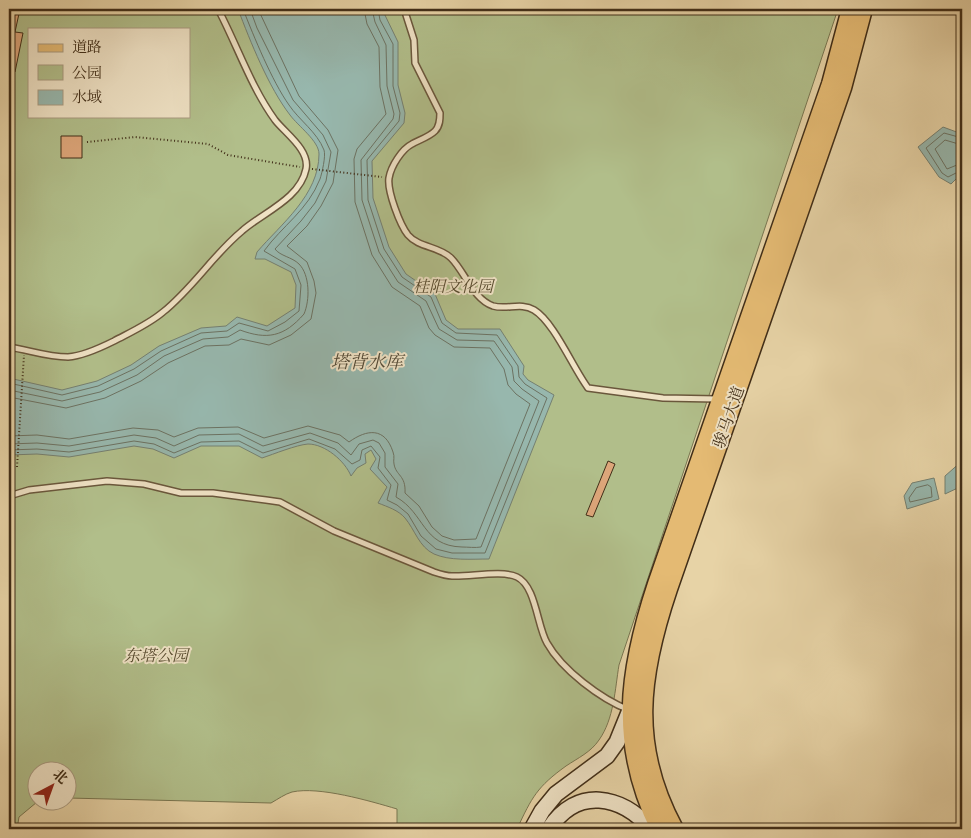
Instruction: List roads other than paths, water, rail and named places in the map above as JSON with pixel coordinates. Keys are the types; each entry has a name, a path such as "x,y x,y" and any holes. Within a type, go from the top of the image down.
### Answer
{"main road":[{"name":"骏马大道","path":"659,829 640,779 632,745 637,710 658,623 830,84 850,9"},
{"name":"骏马大道","path":"727,402 842,88 864,9"},
{"name":"骏马大道","path":"637,710 653,775 664,806 675,829"},
{"path":"532,829 542,811 556,794 607,756 637,710"},
{"path":"549,829 559,816 573,806 597,800 623,805 638,815 651,829"}],"lane":[{"path":"9,347 43,355 70,357 103,347 163,312 198,278 216,254 254,221 289,196 303,178 307,168 304,153 275,120 261,98 218,9"},
{"path":"408,9 406,15 414,40 415,63 436,101 440,113 440,122 435,131 410,145 402,153 389,178 391,194 399,218 409,236 423,245 442,250 463,271 483,300 493,306 506,308 523,306 534,310 547,322 588,388 605,392 663,398 727,402"},
{"path":"9,496 29,490 107,481 144,484 181,493 213,493 280,502 334,531 434,572 450,576 505,575 517,577 527,586 546,641 553,653 598,693 617,705 637,710"}],"water":[{"name":"塔背水库","path":"238,9 382,9 398,42 398,85 405,113 404,123 372,161 373,198 389,247 406,274 435,294 446,320 458,329 500,329 524,366 523,374 528,380 554,395 489,559 447,558 429,551 402,515 378,503 387,487 370,469 376,459 371,450 365,454 366,463 357,468 351,476 334,454 321,447 308,444 262,458 239,446 201,446 174,458 153,449 134,446 69,457 37,454 9,455 9,378 62,390 97,381 131,365 159,346 201,328 226,326 237,317 267,326 295,308 296,285 291,272 265,259 255,259 257,252 306,196 313,183 319,154 316,144 290,115 267,78"},
{"path":"943,127 962,134 962,173 951,184 939,177 918,147"},
{"path":"962,461 962,486 945,494 945,476"},
{"path":"934,478 939,499 907,509 904,496 912,483"}],"park label":[{"name":"桂阳文化园","path":"453,286"},
{"name":"东塔公园","path":"156,655"}]}
